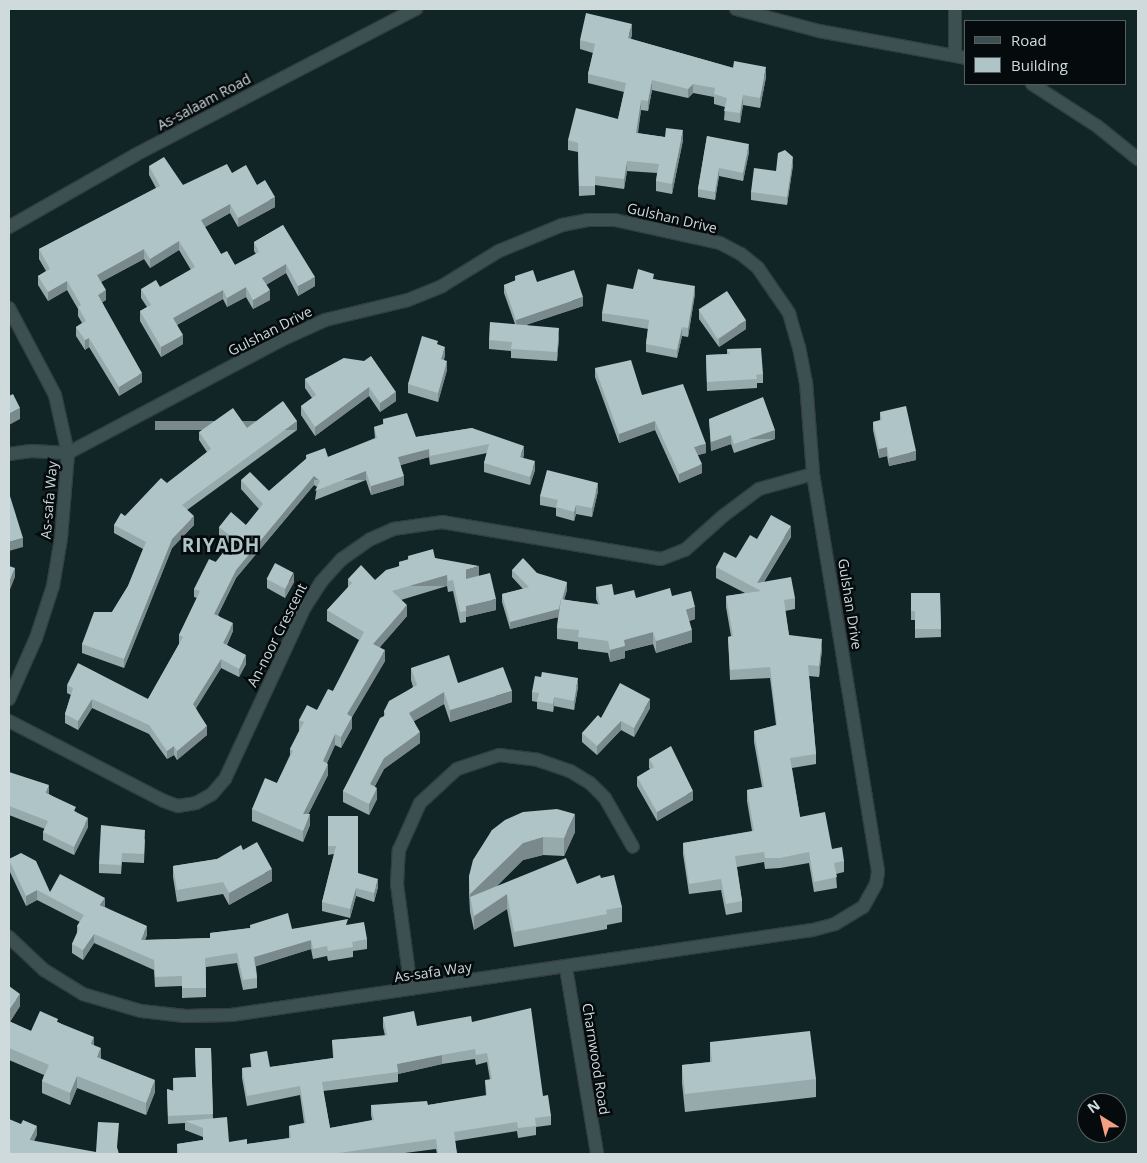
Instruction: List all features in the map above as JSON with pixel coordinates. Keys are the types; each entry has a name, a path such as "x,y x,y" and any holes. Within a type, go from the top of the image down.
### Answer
{"street":[{"name":"As-salaam Road","path":"9,227 135,155 416,9"},
{"path":"736,9 818,31 960,57 955,9"},
{"path":"1034,85 1097,126 1138,159"},
{"name":"Gulshan Drive","path":"68,454 325,320 408,300 442,286 533,235 588,220 614,220 720,243 741,254 758,268 789,313 806,382 813,474 877,859 876,884 870,897"},
{"name":"As-safa Way","path":"9,308 55,395 68,454 61,538 52,586 36,638 9,699"},
{"path":"9,454 31,451 68,454"},
{"name":"An-noor Crescent","path":"9,721 164,801 178,806 196,803 212,794 224,779 305,607 321,582 342,560 371,538 393,529 442,522 662,560 685,550 723,516 759,489 813,474"},
{"path":"411,989 397,884 399,850 420,803 457,769 499,755 538,760 570,771 590,783 605,798 633,847"},
{"name":"As-safa Way","path":"9,937 44,970 83,994 141,1011 185,1016 230,1015 566,968 812,930 850,917 870,897"},
{"name":"Charnwood Road","path":"566,968 597,1154"}],"building":[{"path":"586,13 632,24 628,38 733,68 734,61 766,67 760,98 743,95 740,113 724,111 727,98 714,94 715,88 693,84 688,89 652,80 648,101 641,100 636,133 665,137 666,128 683,130 672,184 656,181 659,164 627,161 624,179 595,176 595,186 579,186 578,143 568,140 576,108 618,119 626,83 588,74 595,44 580,40"},
{"path":"707,136 749,144 743,173 719,168 715,192 698,189"},
{"path":"785,150 793,157 787,197 751,192 754,168 776,171 778,153"},
{"path":"164,157 183,185 227,164 232,173 246,165 257,185 265,180 275,197 238,218 230,204 201,220 221,254 227,251 235,265 259,252 254,242 283,225 315,277 298,286 286,264 262,278 270,290 253,300 246,287 227,298 223,290 173,318 183,335 161,347 140,311 151,305 141,289 156,280 160,287 195,267 179,241 150,259 144,249 97,275 106,290 98,295 142,373 119,387 89,338 85,340 76,327 86,321 78,307 81,305 67,281 48,292 38,276 50,269 39,249 160,186 149,166"},
{"path":"638,269 654,274 653,279 695,286 688,328 682,327 677,350 646,344 649,320 602,313 607,284 633,289"},
{"path":"533,270 537,282 574,270 583,297 516,320 504,285 516,280 515,276"},
{"path":"727,291 746,320 718,339 698,310"},
{"path":"490,322 559,328 557,352 511,349 512,342 489,340"},
{"path":"422,336 438,341 437,344 445,347 441,359 447,361 438,393 408,384"},
{"path":"761,348 763,374 756,375 757,379 707,382 706,355 730,354 727,349"},
{"path":"371,356 396,392 380,403 369,387 315,427 301,406 316,395 305,379 344,358 364,361"},
{"path":"631,360 642,395 683,384 706,444 694,447 702,464 679,474 655,421 619,434 595,368"},
{"path":"13,394 20,408 9,414 9,396"},
{"path":"763,397 775,430 734,444 731,435 711,442 709,419"},
{"path":"283,401 297,421 182,505 194,516 172,539 124,659 82,644 94,612 112,612 128,586 146,542 114,525 121,513 125,516 161,478 167,483 211,449 199,432 233,408 247,428"},
{"path":"906,406 916,451 889,458 887,447 879,449 873,422 882,420 880,412"},
{"path":"407,413 416,437 472,428 524,446 520,457 535,461 530,477 484,463 489,444 430,456 429,449 398,457 404,476 371,486 366,471 315,491 320,481 314,476 236,570 214,614 233,623 223,643 246,655 239,669 221,659 193,704 207,726 177,751 174,746 167,751 149,725 92,699 78,721 65,714 73,688 67,685 78,663 148,699 183,637 179,635 200,591 194,589 209,559 216,562 234,539 219,527 231,512 246,525 263,504 241,480 250,472 269,491 307,458 306,455 325,448 328,457 377,438 374,427 384,424 383,419"},
{"path":"547,470 598,483 592,508 576,505 574,512 556,507 558,500 540,496"},
{"path":"9,493 23,538 9,542"},
{"path":"771,515 791,526 757,583 791,577 795,598 784,600 789,635 822,639 819,666 808,665 816,754 790,758 800,817 825,812 832,849 842,847 844,861 834,863 837,877 814,882 809,852 780,858 765,858 764,852 735,856 742,901 726,904 721,879 689,884 683,843 754,831 747,790 764,787 754,731 777,725 770,667 730,670 728,637 733,636 726,596 761,591 716,567 724,552 736,558 750,535 757,539"},
{"path":"433,549 435,558 479,566 466,570 466,579 490,573 496,599 466,606 466,611 460,612 453,580 448,581 447,575 392,591 407,605 373,644 385,650 347,714 352,717 341,737 335,734 323,761 328,764 303,814 310,814 303,831 252,809 265,778 277,783 293,751 290,749 304,722 299,720 307,705 317,710 328,689 333,691 364,632 327,610 352,583 348,579 361,565 375,580 386,570 400,566 399,562 409,559 408,556"},
{"path":"523,558 537,573 567,582 559,609 510,622 502,594 529,587 512,570"},
{"path":"275,563 294,573 285,589 267,579"},
{"path":"9,566 15,568 9,583"},
{"path":"612,584 614,595 634,590 636,598 670,588 672,596 691,591 695,607 686,610 692,630 656,641 653,632 624,640 625,646 610,650 608,641 578,637 579,630 557,628 561,599 600,605 596,587"},
{"path":"911,593 940,593 941,629 915,629 915,611 911,611"},
{"path":"449,655 458,683 503,667 512,691 450,710 444,692 409,713 420,732 384,758 370,784 377,788 369,804 343,791 380,718 386,715 384,711 389,701 417,685 411,668"},
{"path":"542,672 578,678 574,701 554,697 553,704 537,701 539,693 532,692 535,676 541,677"},
{"path":"620,683 650,699 634,728 621,721 597,746 582,733 598,715 601,718"},
{"path":"671,746 693,791 657,812 637,777 654,767 649,759"},
{"path":"9,772 49,785 46,793 76,807 74,811 88,818 74,847 43,832 48,821 9,806"},
{"path":"557,809 575,814 564,838 543,837 523,843 470,894 469,876 473,860 492,830 505,820 523,812"},
{"path":"328,816 358,816 358,873 378,879 374,893 356,888 350,909 322,902 336,846 328,846"},
{"path":"101,825 145,830 144,854 122,853 121,865 99,864"},
{"path":"257,842 272,869 229,893 223,882 177,890 173,866 217,859 241,845 243,850"},
{"path":"21,853 36,861 50,892 60,874 105,898 100,905 147,926 141,940 210,938 210,933 251,928 250,925 288,913 292,929 348,919 346,925 364,922 367,939 352,942 353,947 328,951 327,946 313,949 311,940 254,957 257,978 243,980 237,953 205,958 206,988 182,988 182,976 155,977 154,960 94,934 83,950 72,944 79,928 77,926 84,915 37,890 26,896 9,860"},
{"path":"566,858 577,884 600,875 601,878 614,875 622,907 606,910 607,914 514,932 507,894 474,916 470,897"},
{"path":"9,986 20,994 9,1010"},
{"path":"531,1008 543,1096 548,1095 551,1116 535,1118 536,1126 518,1128 517,1122 454,1132 457,1154 438,1154 436,1139 332,1154 174,1154 179,1153 177,1144 203,1140 203,1128 185,1121 227,1117 229,1142 247,1139 247,1144 291,1138 289,1126 306,1123 300,1086 247,1096 242,1068 252,1067 250,1054 267,1051 270,1067 334,1058 332,1040 387,1035 383,1017 414,1011 417,1026 471,1016 472,1022","holes":["475,1049 476,1055 487,1053 492,1079 485,1080 487,1095 428,1105 427,1101 371,1105 374,1120 330,1128 322,1082 398,1072 397,1064"]},
{"path":"40,1011 58,1019 57,1022 94,1037 91,1044 101,1048 97,1057 155,1080 146,1103 77,1076 70,1093 42,1081 49,1065 9,1048 9,1021 31,1031"},
{"path":"810,1031 816,1079 685,1094 682,1065 712,1062 710,1042"},
{"path":"195,1048 211,1048 213,1114 168,1116 167,1089 174,1091 173,1078 196,1077"},
{"path":"9,1119 21,1124 23,1120 37,1126 30,1140 96,1152 98,1122 119,1123 117,1147 119,1154 9,1154"}],"district":[{"name":"RIYADH","path":"221,546"}]}
